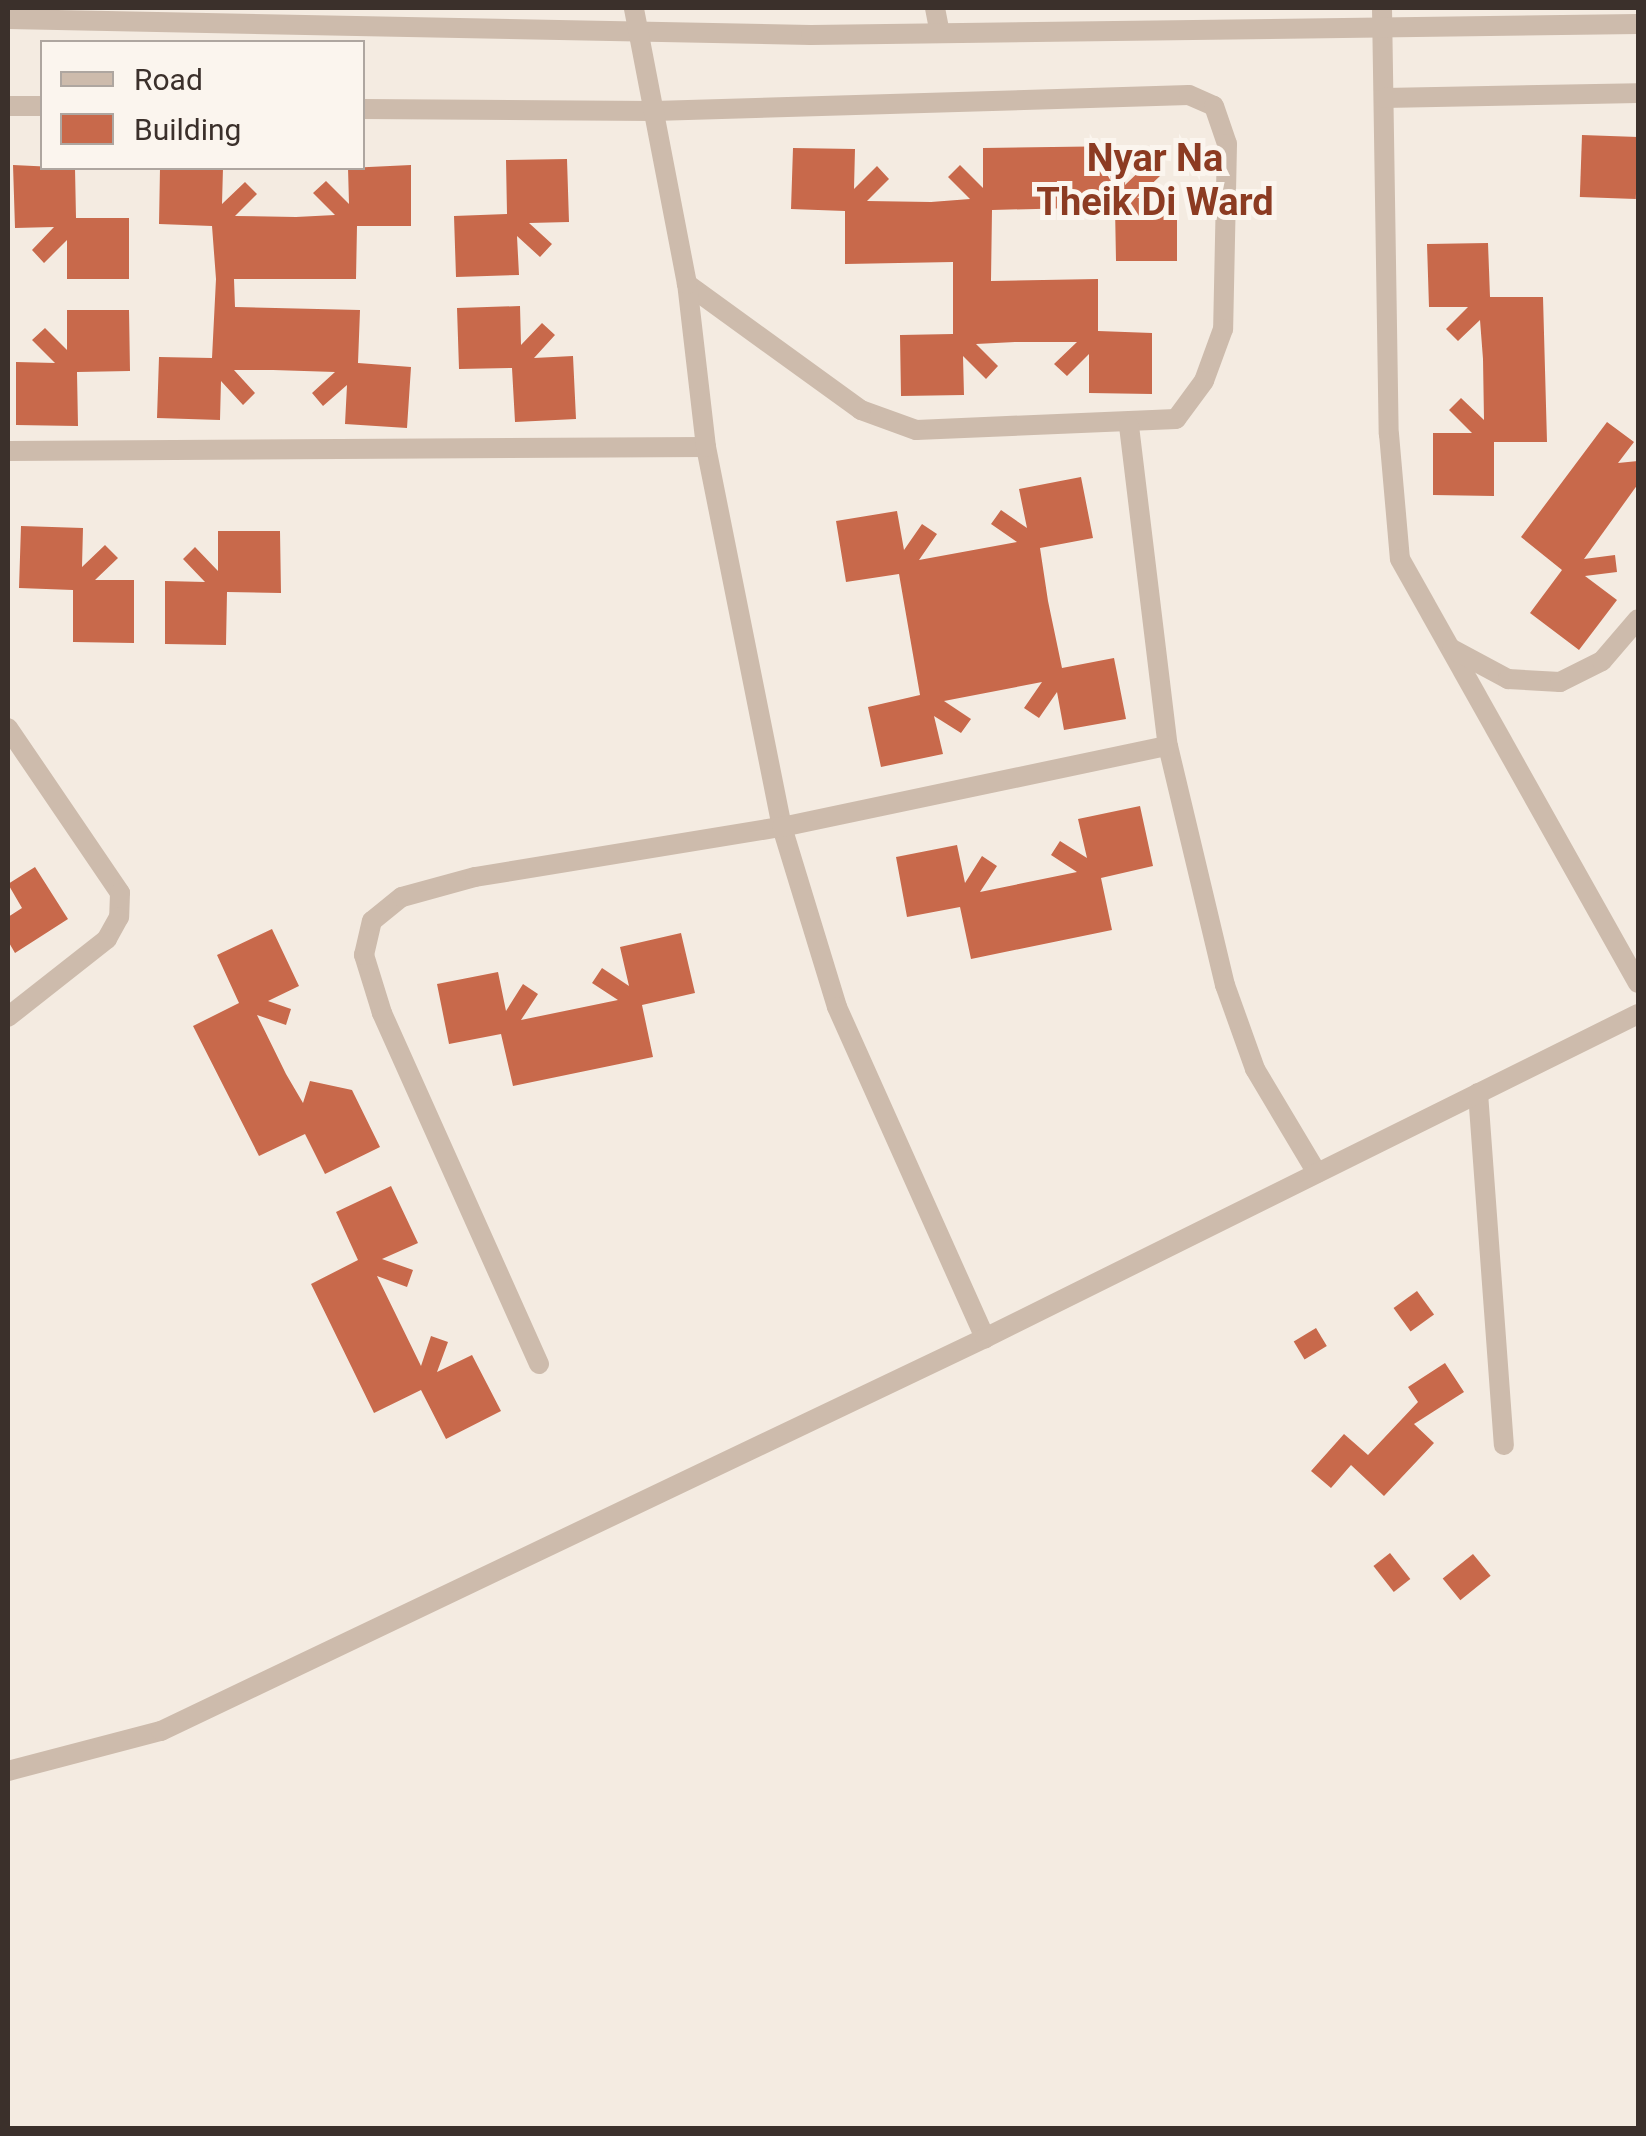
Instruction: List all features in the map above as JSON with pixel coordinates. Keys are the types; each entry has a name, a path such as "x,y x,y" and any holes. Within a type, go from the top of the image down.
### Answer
{"street":[{"path":"634,8 687,284 706,447 782,827 837,1007 985,1338"},
{"path":"935,8 940,33"},
{"path":"8,19 638,32 940,33 1382,17 1638,24"},
{"path":"1382,17 1393,517 1400,559 1638,983"},
{"path":"1384,98 1638,93"},
{"path":"365,108 654,111 1189,95 1214,106 1227,144 1222,328 1204,380 1176,419 1129,426 916,430 860,410 687,284"},
{"path":"8,106 40,106"},
{"path":"1129,426 1168,746 1225,986 1255,1069 1317,1172"},
{"path":"8,452 706,447"},
{"path":"1451,648 1508,679 1560,682 1602,660 1638,619"},
{"path":"8,728 120,894 120,905 107,939 8,1017"},
{"path":"540,1364 382,1013 364,955 372,921 402,897 475,877 782,827 1168,746"},
{"path":"8,1771 162,1731 985,1338 1638,1014"},
{"path":"1478,1092 1504,1444"}],"building":[{"path":"1582,135 1638,137 1636,199 1580,197"},
{"path":"1126,146 1125,185 1148,163 1160,176 1137,198 1177,198 1177,261 1116,261 1115,207 992,210 991,281 1098,279 1098,331 1152,333 1152,394 1089,393 1089,354 1067,376 1054,364 1077,342 1015,342 976,344 998,366 986,379 963,356 964,395 901,396 900,335 953,334 953,262 845,264 845,211 791,209 793,148 855,149 854,189 877,166 889,179 867,201 931,202 970,199 948,177 960,165 983,188 983,148"},
{"path":"567,159 569,222 529,223 552,244 540,257 517,236 519,275 456,277 454,216 507,214 506,160"},
{"path":"13,165 75,170 76,218 129,218 129,279 67,279 67,240 44,263 32,250 54,227 15,228"},
{"path":"411,165 411,226 357,226 356,279 234,279 235,307 360,310 358,363 411,367 407,428 345,424 347,385 323,406 312,393 335,372 234,370 255,393 243,405 221,381 220,420 157,418 159,357 212,358 216,279 212,226 159,224 160,170 223,170 222,204 245,182 257,194 235,216 296,217 335,215 313,193 326,181 349,204 348,170"},
{"path":"1488,243 1490,297 1543,297 1547,442 1494,442 1494,496 1433,495 1433,433 1472,433 1449,410 1461,398 1484,420 1483,359 1480,320 1458,341 1446,329 1468,307 1429,307 1427,244"},
{"path":"520,306 521,345 542,323 555,335 534,358 573,356 576,419 515,422 512,368 459,369 457,308"},
{"path":"67,310 129,310 130,371 77,372 78,426 16,425 16,362 55,363 32,340 45,328 67,350"},
{"path":"1607,422 1634,442 1618,463 1638,461 1638,484 1584,559 1615,555 1617,572 1585,576 1617,600 1579,650 1530,613 1562,570 1521,537"},
{"path":"1081,477 1093,538 1040,548 1048,601 1062,668 1114,658 1126,719 1064,730 1057,692 1039,718 1024,708 1042,682 944,701 971,719 961,733 934,716 943,754 881,767 868,707 920,695 899,574 846,582 836,521 897,511 904,550 922,524 937,534 919,560 1017,542 991,524 1001,510 1027,528 1019,489"},
{"path":"21,526 83,528 82,567 105,545 118,558 95,580 134,580 134,643 73,642 73,590 19,588"},
{"path":"218,531 280,531 281,593 227,592 226,645 165,644 165,581 205,582 183,559 195,547 218,571"},
{"path":"1140,806 1153,866 1101,878 1112,930 971,959 960,907 907,917 896,857 957,845 965,883 982,856 997,866 980,892 1077,872 1051,855 1060,841 1087,858 1078,819"},
{"path":"35,867 68,919 15,953 8,941 8,917 22,908 8,884"},
{"path":"272,929 299,986 268,1001 291,1009 286,1025 257,1015 286,1074 303,1103 310,1081 352,1090 380,1147 325,1174 305,1134 259,1156 193,1026 239,1003 217,955"},
{"path":"681,933 695,993 642,1005 653,1057 513,1086 501,1034 449,1044 437,984 498,972 506,1011 523,984 538,994 521,1020 618,1000 592,983 602,968 629,986 620,947"},
{"path":"391,1186 418,1243 382,1259 413,1270 407,1287 377,1276 421,1366 431,1336 448,1342 437,1372 472,1355 501,1411 446,1439 421,1390 374,1413 311,1284 358,1260 336,1212"},
{"path":"1417,1291 1434,1314 1411,1332 1394,1308"},
{"path":"1316,1328 1327,1346 1305,1359 1294,1341"},
{"path":"1445,1363 1464,1392 1414,1424 1434,1443 1384,1496 1351,1465 1331,1488 1311,1471 1344,1434 1368,1455 1418,1402 1408,1387"},
{"path":"1390,1553 1410,1579 1394,1592 1373,1566"},
{"path":"1473,1554 1491,1576 1460,1600 1443,1579"}],"district":[{"name":"Nyar Na Theik Di Ward","path":"1155,180"}]}
